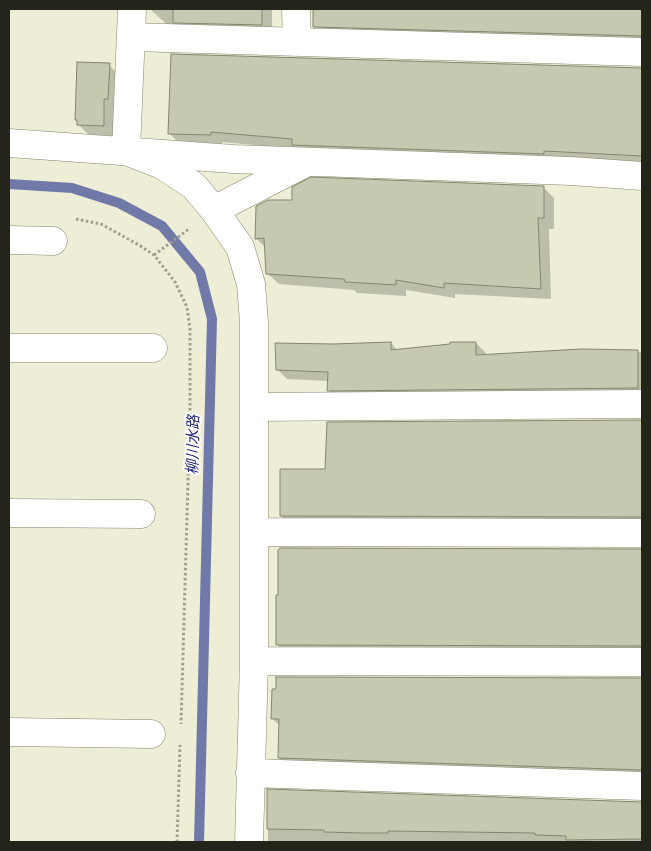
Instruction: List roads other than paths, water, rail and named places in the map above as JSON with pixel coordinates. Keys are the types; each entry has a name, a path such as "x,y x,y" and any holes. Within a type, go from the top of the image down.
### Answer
{"street":[{"path":"126,151 132,9"},
{"path":"296,9 297,42"},
{"path":"131,37 642,52"},
{"path":"9,143 233,159 571,171 642,176"},
{"path":"126,151 162,165 194,186 214,210 240,247 251,284 254,322 254,661 249,842"},
{"path":"214,210 308,162"},
{"path":"9,240 53,241"},
{"path":"9,348 153,348"},
{"path":"254,407 642,404"},
{"path":"9,513 141,514"},
{"path":"254,532 642,533"},
{"path":"254,661 642,662"},
{"path":"9,732 151,734"},
{"path":"250,773 642,786"}],"waterway":[{"name":"柳川水路","path":"9,184 72,188 119,203 162,226 200,272 212,319 199,842"}]}
